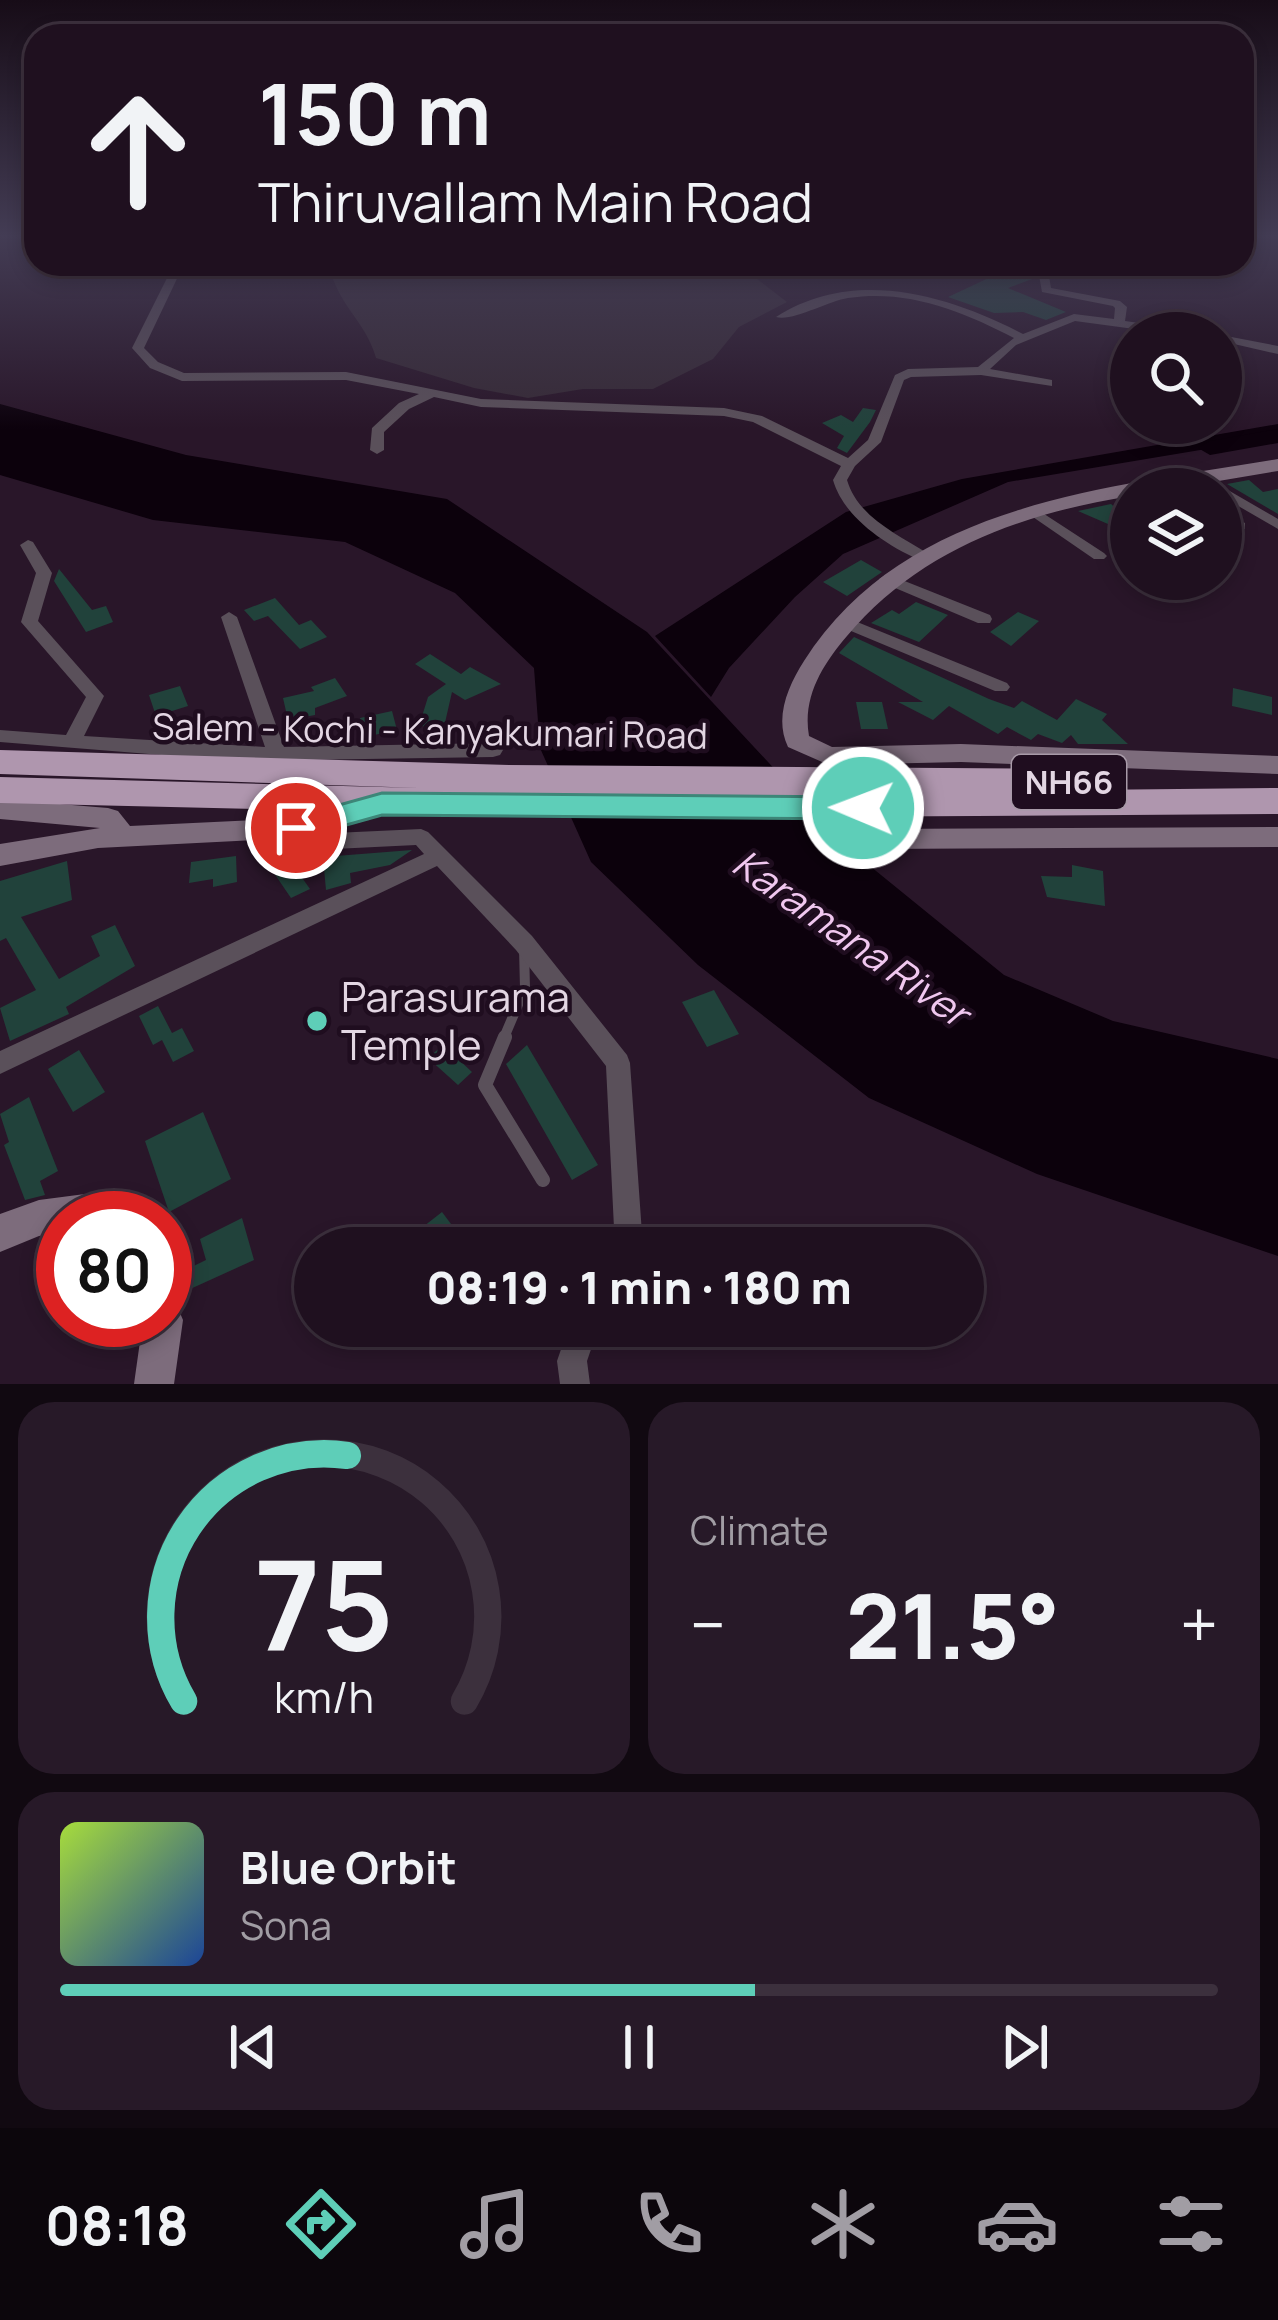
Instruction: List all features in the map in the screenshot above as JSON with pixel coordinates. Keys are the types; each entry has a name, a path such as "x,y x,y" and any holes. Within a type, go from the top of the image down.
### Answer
{"highway":[{"name":"Salem - Kochi - Kanyakumari Road","path":"0,762 503,777 861,795"},
{"name":"Salem - Kochi - Kanyakumari Road","path":"0,790 382,804 503,777"},
{"name":"NH66","path":"861,795 1278,783"},
{"name":"NH66","path":"861,795 1278,800"}],"street":[{"path":"162,300 138,349 154,365 182,377 346,376 481,403 724,412 757,419 849,464"},
{"path":"782,317 816,300"},
{"path":"941,300 1022,338"},
{"path":"981,370 998,352 1022,338 1074,317 1110,320"},
{"path":"1242,342 1278,350"},
{"path":"922,556 893,540 852,506 841,480 849,464 874,442 898,379 923,370 981,370 1048,383"},
{"path":"377,450 377,430 404,406 431,394"},
{"path":"1242,477 1278,465"},
{"path":"1110,495 1034,512 922,556 887,579 844,622 812,666 795,703 796,741 829,756 961,753 1278,765"},
{"path":"1242,503 1278,526"},
{"path":"1034,512 1099,556"},
{"path":"28,545 44,573 29,622 95,696 72,741"},
{"path":"887,579 984,619"},
{"path":"229,617 277,753"},
{"path":"844,622 1001,687"},
{"path":"0,736 277,753 503,777"},
{"path":"829,756 848,822 870,839 1278,837"},
{"path":"0,855 98,838 296,828 382,804"},
{"path":"0,809 108,818 125,839"},
{"path":"296,828 334,841 421,837 524,943 618,1063 628,1227"},
{"path":"0,1063 436,857"},
{"path":"0,1233 36,1219"},
{"path":"154,1384 159,1347"},
{"path":"574,1384 572,1361 577,1347"}],"lane":[{"path":"524,943 524,988 485,1085 543,1180"}],"shaded area":[{"path":"344,300 787,302 739,327 713,359 653,389 583,389 528,398 474,388 376,358"}],"water":[{"name":"Karamana River","path":"0,404 186,455 447,499 647,632 849,849 1004,975 1113,1021 1278,1059 1278,1256 1037,1174 869,1098 698,965 591,862 540,748 534,668 455,593 345,542 153,520 0,475"},
{"path":"1278,424 1278,437 1242,443 1242,430"},
{"path":"1163,444 1236,444 1008,482 843,554 729,668 711,697 655,636 846,512 962,479"}],"building":[{"path":"955,300 1036,300 1066,312 1046,320 1023,312 994,313"},
{"path":"863,408 876,410 847,453 837,448 844,436 822,423 841,415 853,422"},
{"path":"1249,480 1263,492 1278,489 1278,514 1242,493 1242,481"},
{"path":"1110,504 1110,525 1078,511"},
{"path":"861,560 882,572 847,596 823,582"},
{"path":"59,569 92,610 106,606 113,622 86,632 54,581"},
{"path":"275,598 299,625 311,620 327,637 300,649 268,616 254,621 244,610"},
{"path":"916,602 948,615 919,642 871,623 892,610 899,614"},
{"path":"1018,612 1039,621 1011,646 990,632"},
{"path":"854,637 1014,708 1022,701 1057,720 1076,699 1107,714 1102,720 1128,744 1078,744 1071,735 1062,743 1038,734 1031,740 1007,727 998,734 949,706 933,720 898,702 923,702 839,653"},
{"path":"430,654 461,674 470,667 501,684 465,700 452,692 444,727 419,726 428,697 446,684 415,664"},
{"path":"335,678 347,696 315,708 315,715 288,720 283,698 314,691 311,687"},
{"path":"180,686 188,706 156,716 149,695"},
{"path":"1233,688 1272,697 1272,715 1232,706"},
{"path":"856,702 882,702 888,729 861,729"},
{"path":"392,711 397,730 365,737 360,718"},
{"path":"412,850 390,865 350,873 351,883 326,890 323,857"},
{"path":"283,851 310,889 291,898 265,860"},
{"path":"236,856 237,882 213,887 213,879 189,883 191,862"},
{"path":"67,861 72,900 21,917 59,979 100,956 91,936 115,925 135,966 66,1007 69,1014 10,1041 0,1008 36,990 6,938 0,941 0,881"},
{"path":"1072,865 1103,871 1105,906 1047,897 1041,876 1072,877"},
{"path":"714,990 739,1034 707,1047 682,1002"},
{"path":"158,1006 172,1033 182,1028 194,1051 173,1062 162,1040 153,1045 139,1016"},
{"path":"443,1045 472,1072 458,1085 428,1058"},
{"path":"527,1045 598,1165 572,1180 506,1064"},
{"path":"79,1050 105,1092 73,1112 48,1069"},
{"path":"29,1097 58,1171 40,1181 44,1191 36,1191 36,1197 25,1200 4,1145 9,1142 0,1114"},
{"path":"203,1112 231,1179 192,1200 192,1191 162,1191 145,1141"},
{"path":"442,1212 453,1227 423,1227"},
{"path":"242,1218 254,1260 192,1288 192,1267 206,1260 200,1239"}],"waterway":[{"path":"1210,448 1278,436"}],"place":[{"name":"Parasurama Temple","path":"317,1021"}],"route":[{"path":"296,828 382,804 863,808"}]}
